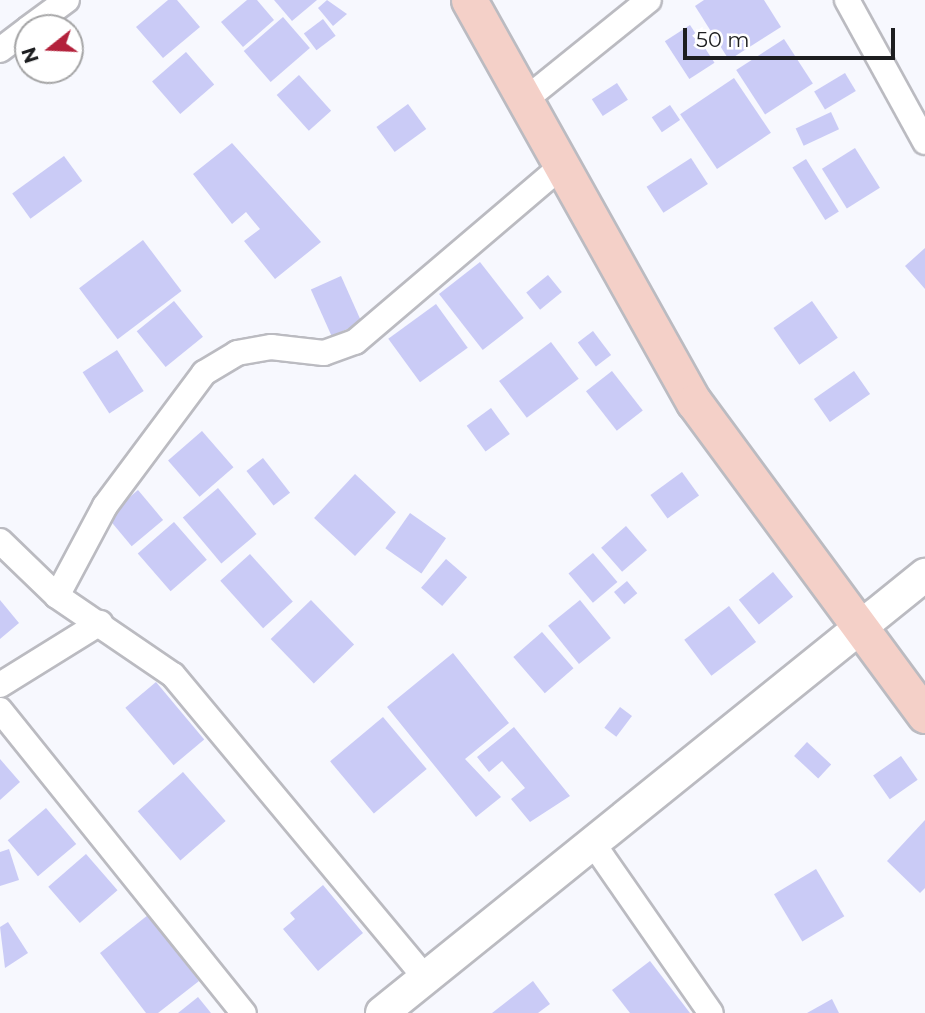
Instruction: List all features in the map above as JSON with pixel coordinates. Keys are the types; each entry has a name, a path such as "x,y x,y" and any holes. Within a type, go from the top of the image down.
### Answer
{"main road":[{"path":"469,0 694,402 925,715"}],"street":[{"path":"48,14 67,0"},
{"path":"525,100 649,0"},
{"path":"847,0 925,142"},
{"path":"0,50 14,39"},
{"path":"57,596 105,506 204,373 237,353 271,347 324,353 355,342 562,166"},
{"path":"0,541 57,596 173,675 425,977"},
{"path":"382,1013 592,842 863,631 925,575"},
{"path":"0,685 100,623"},
{"path":"0,710 244,1013"},
{"path":"592,842 711,1013"}],"building":[{"path":"168,0 177,0 200,27 163,58 136,27"},
{"path":"247,0 257,0 274,20 243,47 221,22"},
{"path":"274,0 317,0 292,21"},
{"path":"327,0 347,14 333,26 318,8"},
{"path":"704,0 764,0 781,27 729,60 695,6"},
{"path":"283,17 310,48 271,82 244,51"},
{"path":"323,19 336,36 316,50 304,33"},
{"path":"690,25 715,63 689,79 665,41"},
{"path":"784,39 813,83 765,114 736,70"},
{"path":"186,52 214,84 180,114 152,82"},
{"path":"845,73 856,91 825,110 814,92"},
{"path":"299,75 331,111 309,131 277,95"},
{"path":"734,78 771,133 717,169 680,114"},
{"path":"617,83 628,100 603,116 592,99"},
{"path":"408,104 426,129 395,152 376,127"},
{"path":"670,105 680,120 662,132 652,117"},
{"path":"831,112 839,129 804,146 796,128"},
{"path":"232,143 321,242 275,279 244,241 260,229 246,212 232,224 193,174"},
{"path":"855,148 880,188 847,209 822,169"},
{"path":"64,156 82,181 30,219 12,194"},
{"path":"691,158 708,184 663,213 647,187"},
{"path":"806,159 839,212 825,220 792,167"},
{"path":"143,240 182,291 118,339 79,288"},
{"path":"925,248 925,289 905,266"},
{"path":"480,262 524,318 483,350 439,294"},
{"path":"548,275 562,292 540,310 526,293"},
{"path":"341,276 362,323 332,336 311,289"},
{"path":"174,301 203,337 166,367 137,331"},
{"path":"812,301 838,338 799,365 773,328"},
{"path":"436,304 468,348 420,382 388,339"},
{"path":"593,331 611,355 596,366 578,342"},
{"path":"551,342 579,379 527,418 499,381"},
{"path":"117,350 144,391 109,413 83,372"},
{"path":"612,371 643,410 617,431 586,391"},
{"path":"854,371 870,394 830,422 814,399"},
{"path":"491,408 510,434 486,452 467,426"},
{"path":"202,431 233,467 200,497 168,461"},
{"path":"263,458 290,493 274,506 246,471"},
{"path":"682,472 699,495 667,518 650,495"},
{"path":"355,474 396,512 355,556 314,518"},
{"path":"218,488 257,534 221,564 183,518"},
{"path":"138,490 163,520 132,546 107,516"},
{"path":"410,513 446,538 421,573 385,548"},
{"path":"174,522 207,560 171,591 138,553"},
{"path":"626,526 647,550 622,572 601,548"},
{"path":"593,553 617,582 593,603 568,574"},
{"path":"250,554 293,602 263,628 220,581"},
{"path":"446,559 467,577 442,606 421,588"},
{"path":"773,572 793,597 759,625 739,600"},
{"path":"627,581 637,593 624,604 614,592"},
{"path":"0,600 19,623 0,639"},
{"path":"311,600 354,645 314,683 271,639"},
{"path":"580,600 611,638 579,664 548,626"},
{"path":"729,606 756,642 711,676 684,640"},
{"path":"542,632 573,668 545,693 513,657"},
{"path":"453,653 509,723 465,759 501,797 476,817 387,707"},
{"path":"156,682 204,739 174,765 125,708"},
{"path":"620,707 632,716 616,737 604,728"},
{"path":"383,717 427,769 374,813 330,761"},
{"path":"514,727 570,796 530,822 511,799 525,788 502,761 489,772 477,757"},
{"path":"807,742 831,765 818,778 794,756"},
{"path":"901,756 918,780 890,799 873,776"},
{"path":"0,759 20,782 0,800"},
{"path":"183,772 226,821 180,860 138,811"},
{"path":"46,808 76,844 38,876 8,840"},
{"path":"925,820 925,888 920,893 887,861"},
{"path":"9,849 19,880 0,886 0,852"},
{"path":"86,854 117,890 80,923 48,887"},
{"path":"816,869 844,916 802,941 774,894"},
{"path":"323,885 363,933 318,971 283,929 295,919 290,913"},
{"path":"148,915 199,981 158,1013 146,1013 100,953"},
{"path":"8,922 28,953 5,968 0,927"},
{"path":"650,961 690,1013 630,1013 612,990"},
{"path":"533,981 550,1004 538,1013 492,1013"},
{"path":"198,997 211,1013 178,1013"},
{"path":"832,999 839,1013 807,1013"}]}
